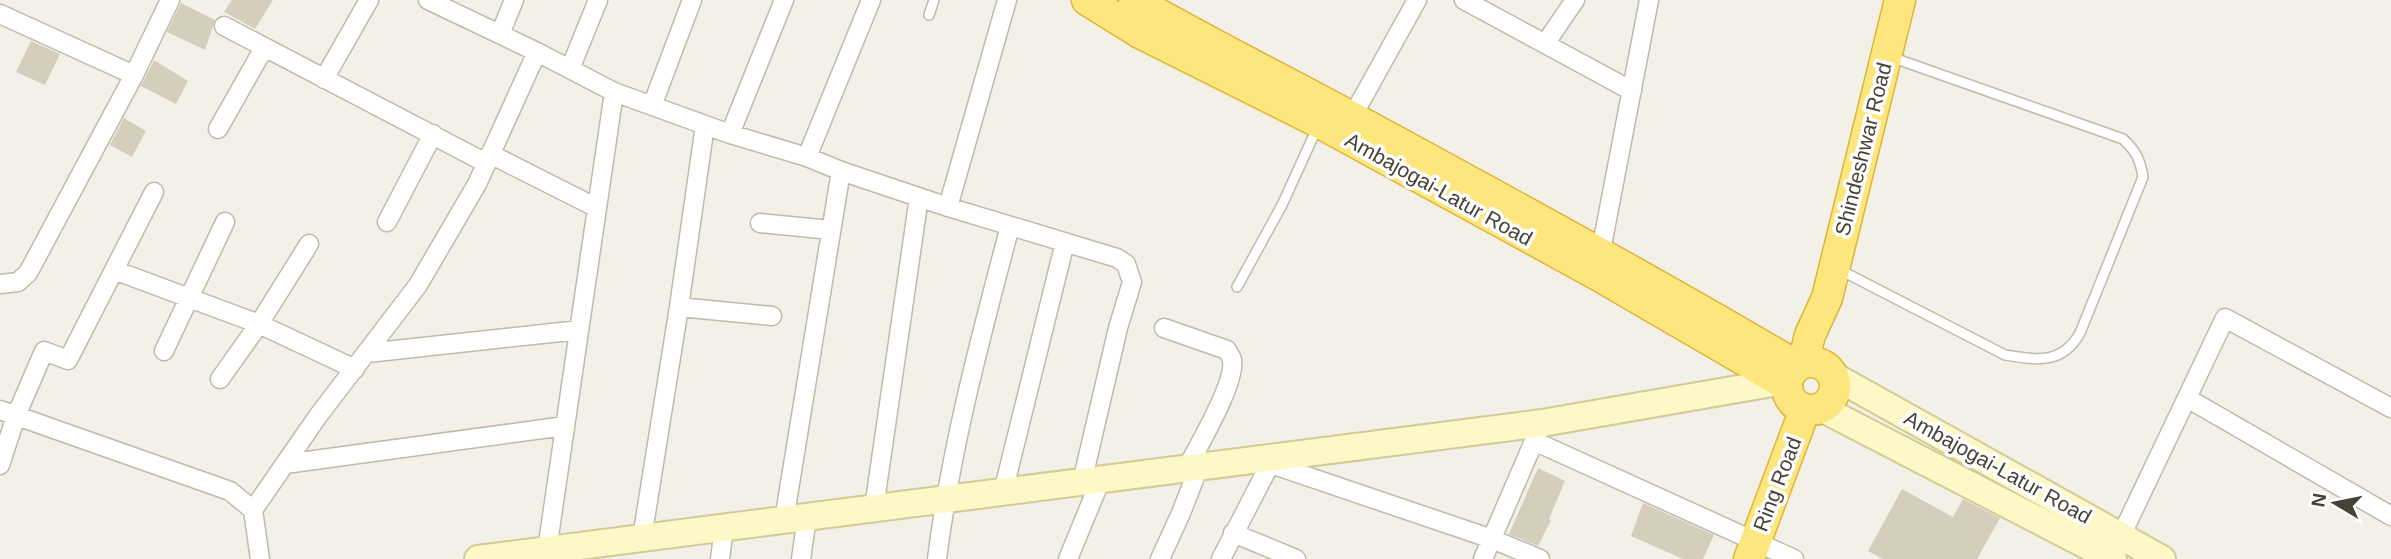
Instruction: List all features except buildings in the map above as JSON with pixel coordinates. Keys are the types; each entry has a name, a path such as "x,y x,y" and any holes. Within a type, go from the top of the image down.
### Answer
{"highway":[{"name":"Ambajogai-Latur Road","path":"1087,0 1128,7 1140,33 1599,264 1804,373 1789,396 1796,404 1813,409"},
{"name":"Shindeshwar Road","path":"1804,373 1827,298 1900,0"},
{"path":"1128,7 1184,30 1352,117 1599,264"},
{"path":"1804,373 1836,385 1829,402 1813,409"},
{"name":"Ring Road","path":"1752,550 1813,409"}],"main road":[{"path":"489,558 1193,468 1538,432 1804,373"},
{"name":"Ambajogai-Latur Road","path":"1804,373 2117,547"},
{"name":"Ambajogai-Latur Road","path":"1813,409 2117,547 2162,559"}],"street":[{"path":"0,284 18,282 28,273 134,75 170,0"},
{"path":"324,79 369,0"},
{"path":"428,0 614,92 948,208 1117,258 1126,264 1132,282 1118,328 1092,481 1068,559"},
{"path":"500,34 514,0"},
{"path":"570,69 598,0"},
{"path":"652,106 692,0"},
{"path":"730,134 784,0"},
{"path":"807,157 870,0"},
{"path":"948,208 1007,0"},
{"path":"1352,117 1417,0"},
{"path":"1464,0 1632,91"},
{"path":"1545,44 1575,0"},
{"path":"1599,264 1632,91 1644,2"},
{"path":"0,14 134,75"},
{"path":"224,26 433,134 597,208"},
{"path":"218,129 264,48"},
{"path":"253,510 418,285 477,184 537,52"},
{"path":"547,550 614,92"},
{"path":"642,538 705,125"},
{"path":"387,222 433,134"},
{"path":"801,559 796,518 831,230 841,171"},
{"path":"0,466 8,413 44,351 68,359 154,192"},
{"path":"874,509 919,197"},
{"path":"164,351 225,222"},
{"path":"760,223 831,230"},
{"path":"937,559 945,499 973,368 1010,226"},
{"path":"1003,492 1065,242"},
{"path":"220,379 259,324 309,244"},
{"path":"114,270 259,324 355,369"},
{"path":"679,307 772,316"},
{"path":"2117,547 2225,318 2391,408"},
{"path":"1160,559 1181,513 1193,468 1232,370 1232,358 1227,350 1164,328"},
{"path":"367,353 579,330"},
{"path":"2187,398 2391,516"},
{"path":"8,413 230,491 253,510 260,559"},
{"path":"285,464 565,426"},
{"path":"1483,559 1538,432 1752,550 1794,559"},
{"path":"1220,559 1264,461 1540,559"},
{"path":"720,559 724,528"},
{"path":"1233,533 1296,559"}],"lane":[{"path":"929,15 934,0"},
{"path":"1834,267 2005,355 2034,359 2058,357 2073,345 2080,333 2143,177 2140,159 2123,139 1886,55"},
{"path":"1237,286 1282,205 1320,123"}]}
